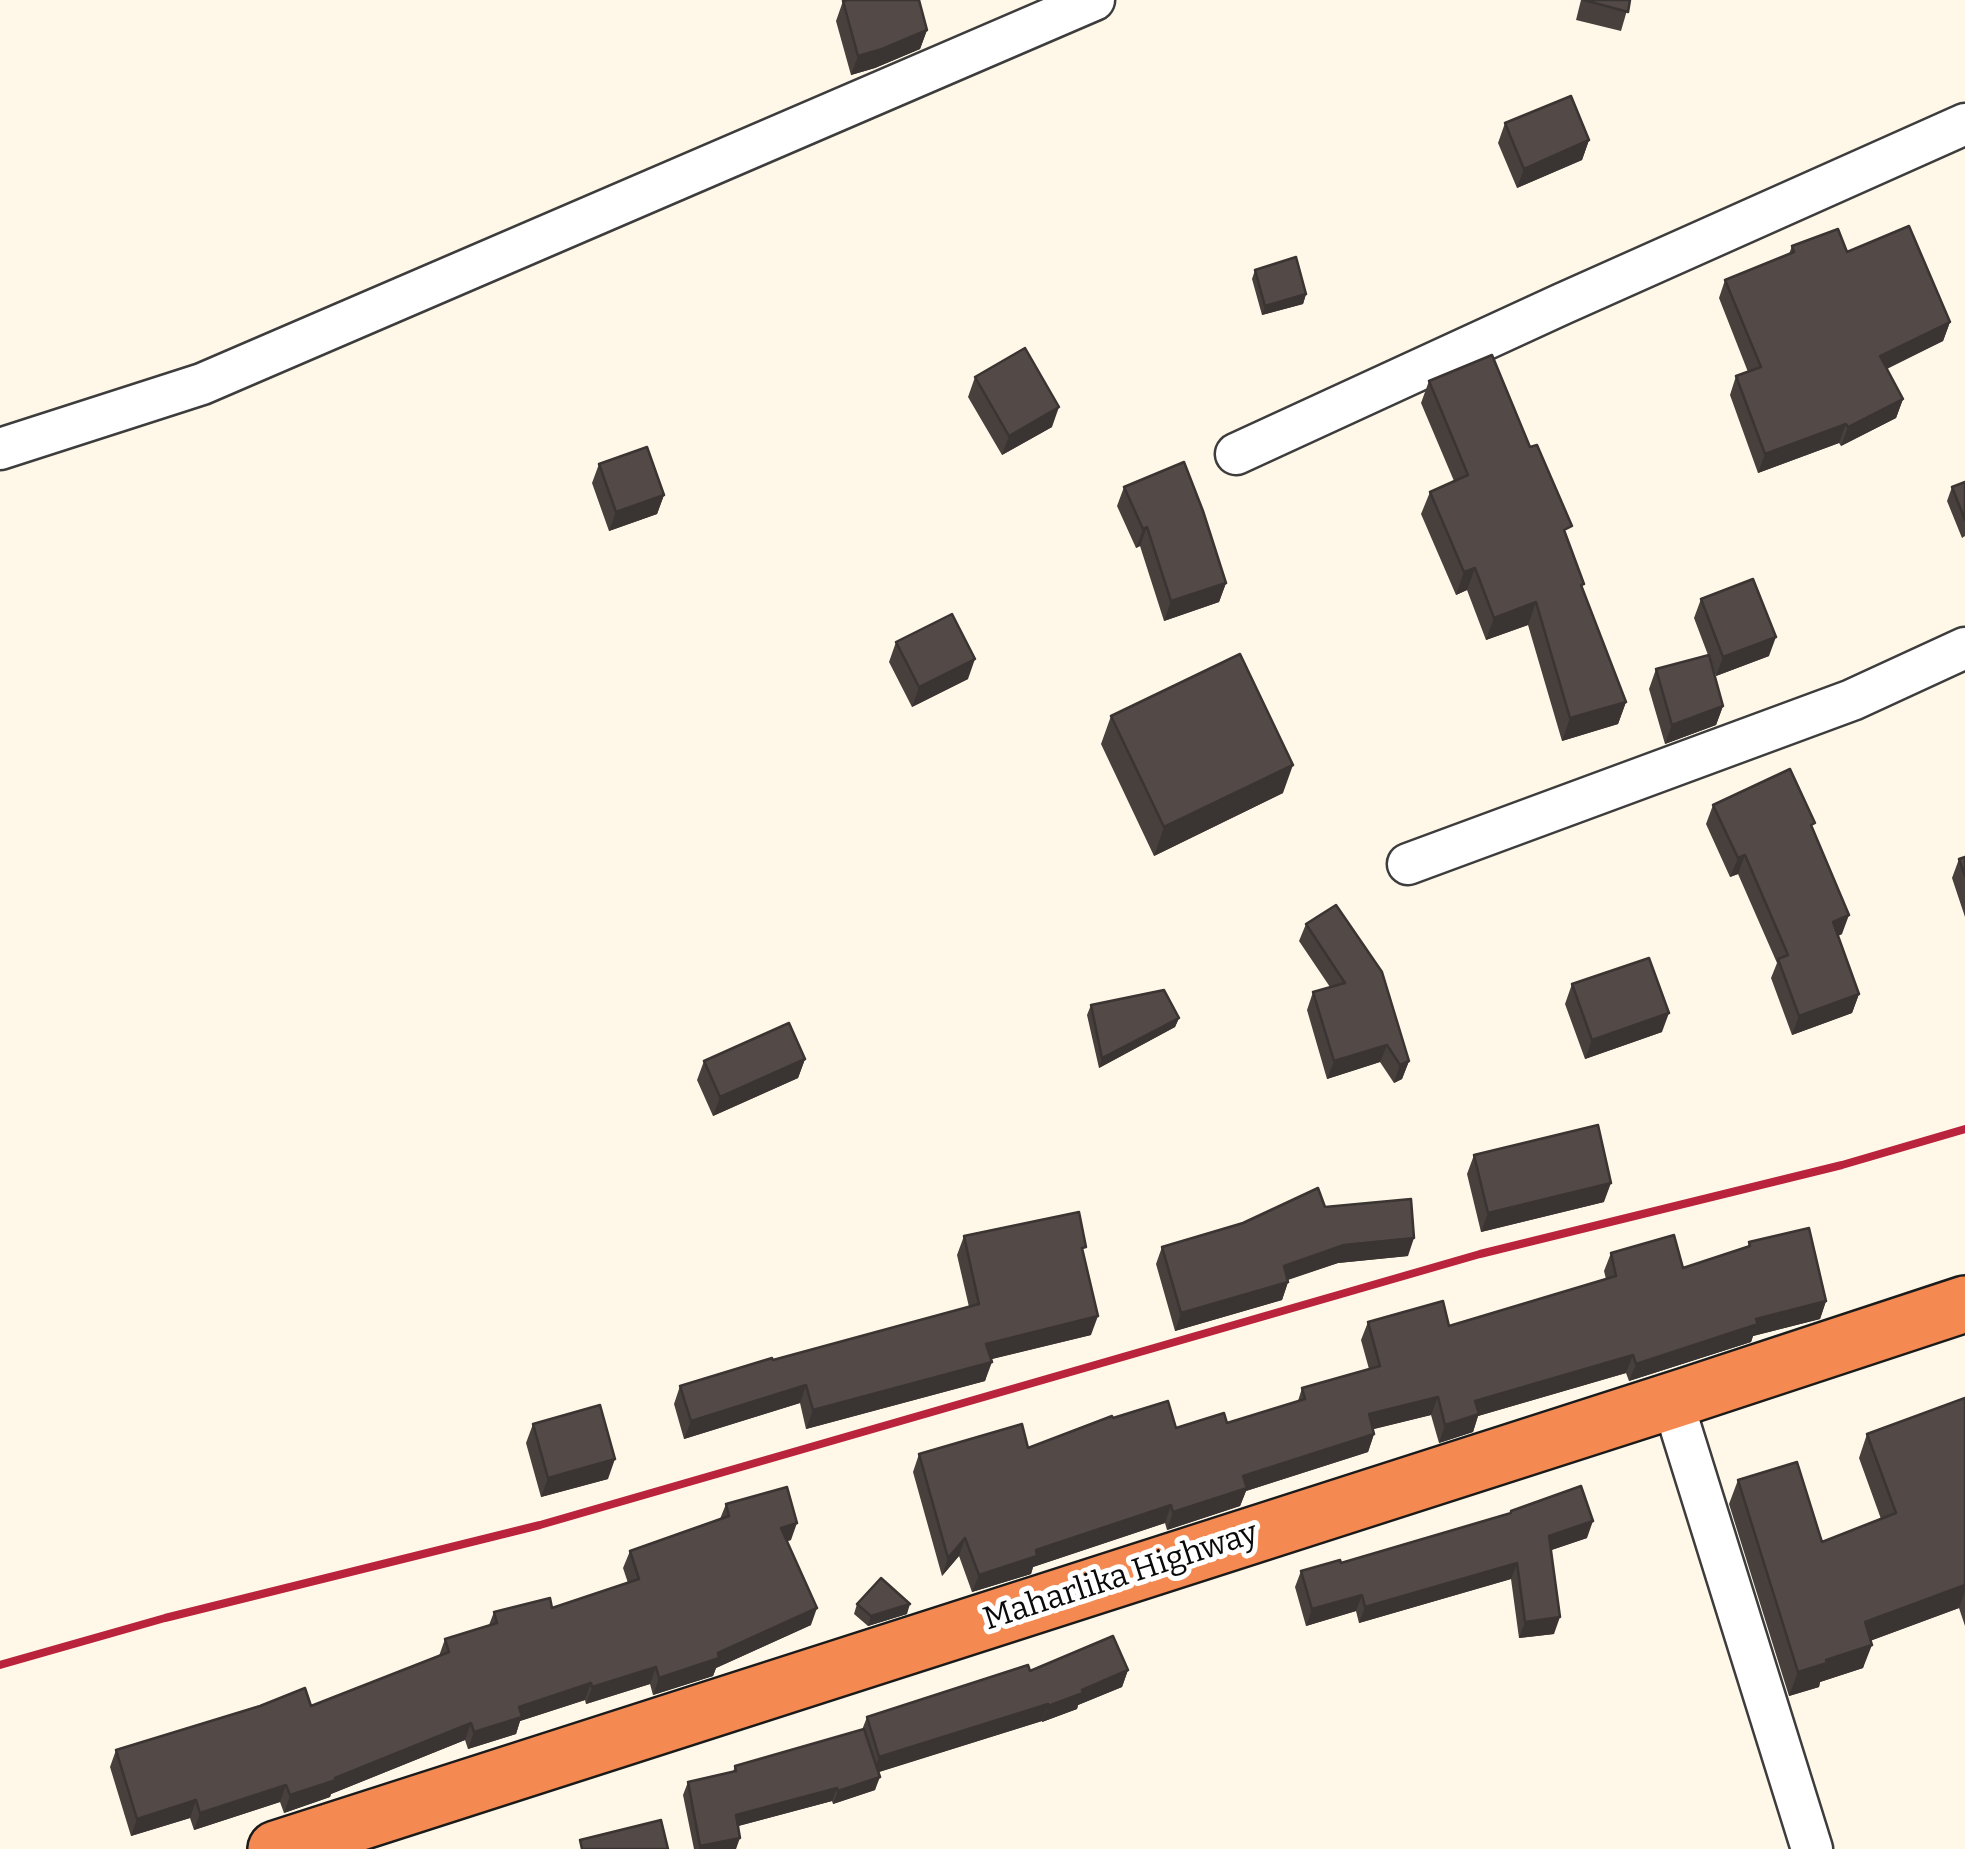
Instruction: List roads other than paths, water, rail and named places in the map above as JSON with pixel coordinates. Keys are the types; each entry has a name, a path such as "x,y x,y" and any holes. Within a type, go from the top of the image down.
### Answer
{"highway":[{"name":"Maharlika Highway","path":"276,1849 1965,1304"}],"street":[{"path":"0,449 202,384 1094,0"},
{"path":"1236,454 1965,124"},
{"path":"1408,864 1852,700 1965,648"},
{"path":"1672,1400 1812,1849"}],"railway":[{"path":"0,1665 165,1618 540,1525 1480,1254 1842,1165 1965,1129"}]}
